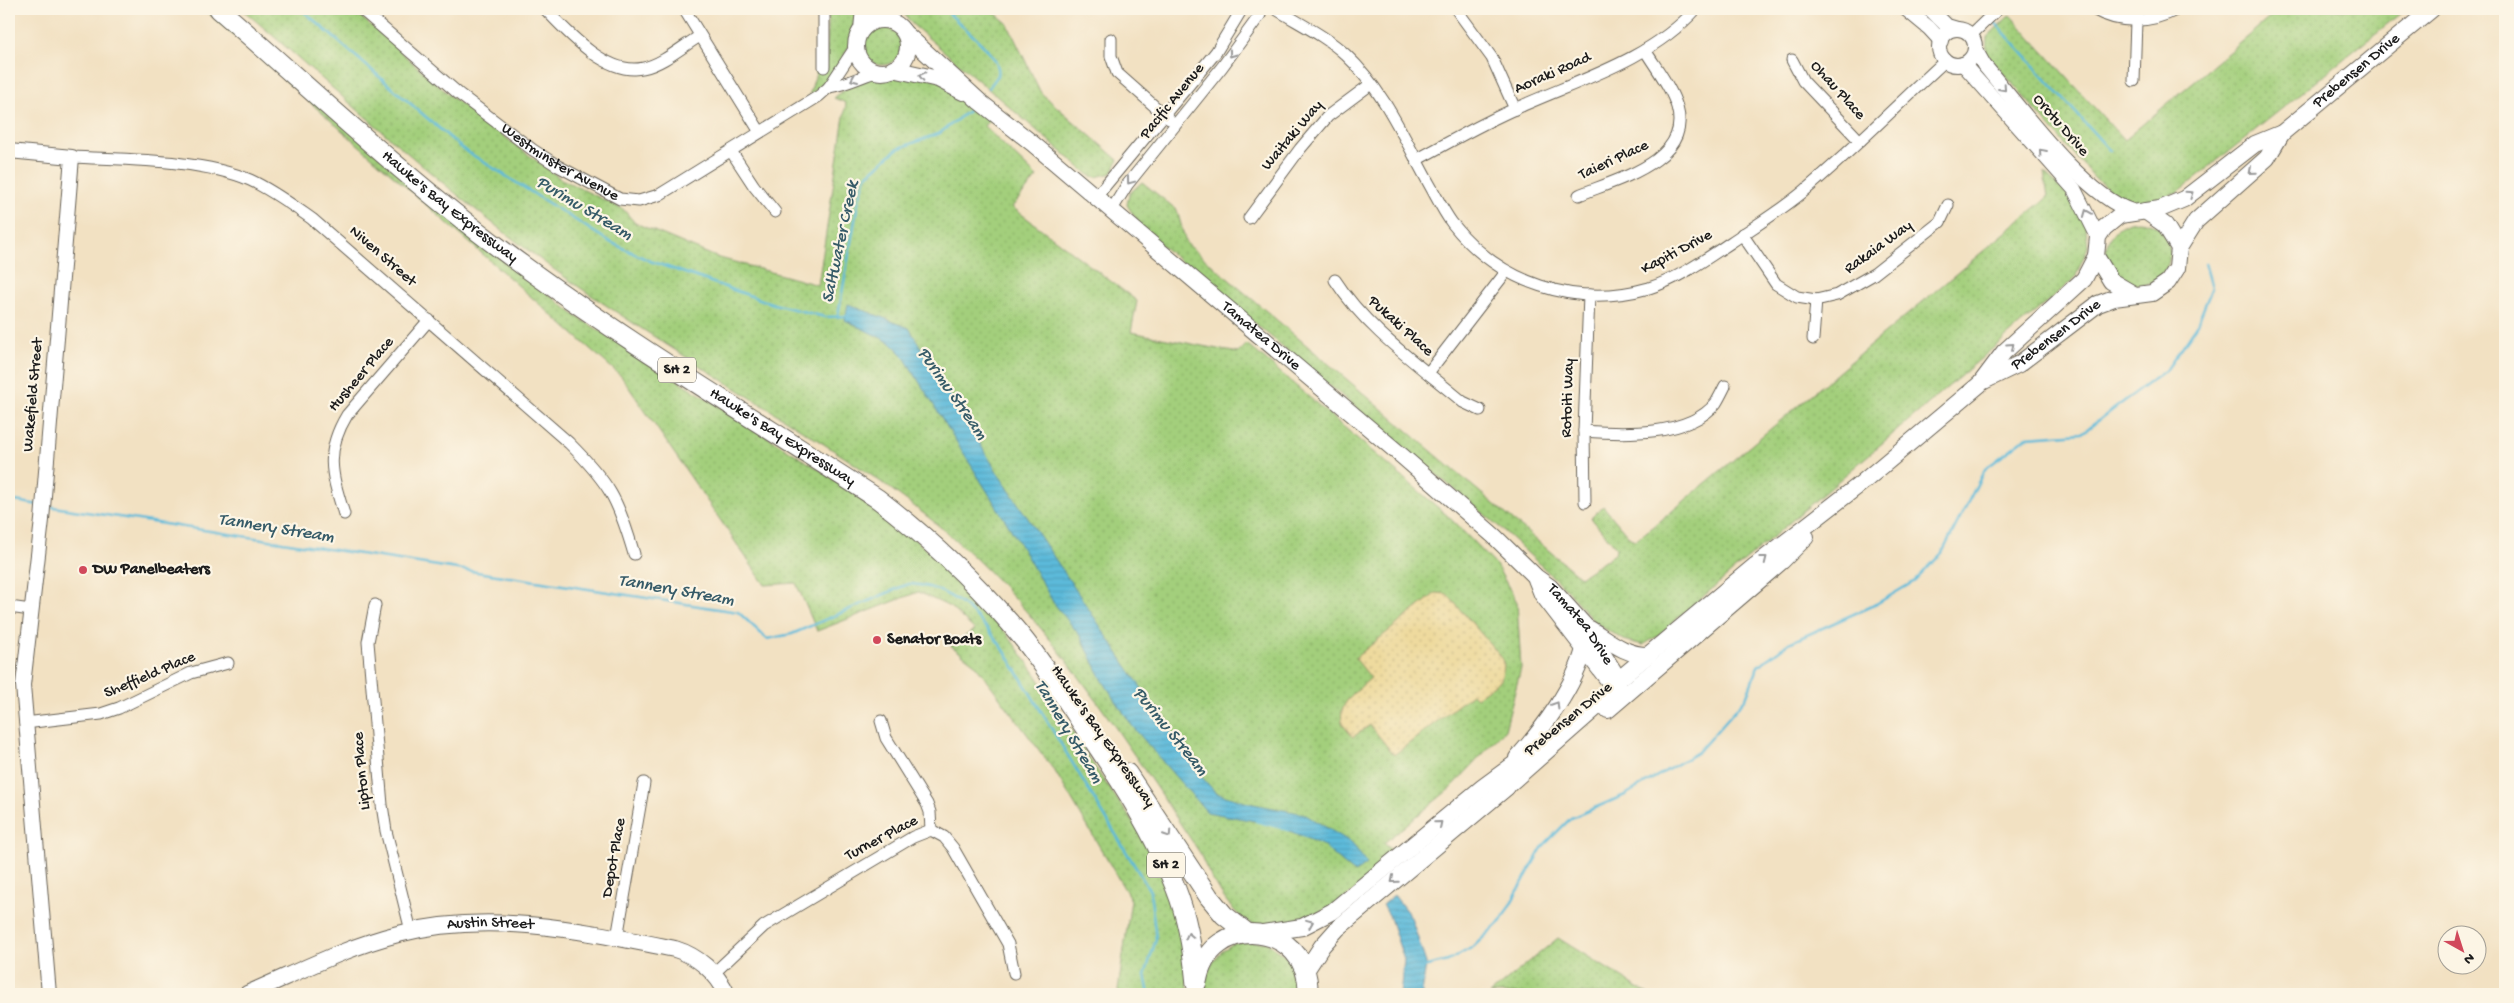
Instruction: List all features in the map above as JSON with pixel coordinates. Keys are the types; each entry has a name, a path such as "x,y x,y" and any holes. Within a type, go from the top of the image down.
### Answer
{"highway":[{"name":"Hawke's Bay Expressway","path":"219,9 398,164 501,249 592,315 878,499 915,528 976,586 1011,624 1036,658 1105,757 1154,841 1182,905 1190,940 1197,989"},
{"name":"Hawke's Bay Expressway","path":"230,9 451,201 492,232 625,328 866,483 913,516 952,550 1036,642 1086,708 1209,897 1224,915 1255,933"},
{"path":"1197,989 1200,970 1213,950 1225,940 1255,933"},
{"name":"SH 2","path":"1255,933 1280,941 1294,951 1306,972 1309,994"}],"main road":[{"path":"862,29 890,15 906,34 907,53 904,60 886,70 870,69 861,60 856,40 862,29 864,9"},
{"name":"Prebensen Drive","path":"2138,211 2160,209 2184,199 2255,144 2282,133 2432,9"},
{"name":"Tamatea Drive","path":"906,34 980,102 1032,143 1402,456 1494,536 1536,577 1550,587 1586,626 1617,682"},
{"name":"Tamatea Drive","path":"886,70 938,79 980,102"},
{"name":"Prebensen Drive","path":"2179,248 2196,221 2267,158 2282,133"},
{"path":"2138,211 2165,225 2179,248 2177,268 2168,282 2152,293 2135,295 2111,281 2096,256 2098,237 2111,220 2138,211"},
{"name":"Prebensen Drive","path":"1980,384 2004,352 2084,279 2096,256"},
{"name":"Prebensen Drive","path":"1255,933 1302,926 1333,911 1484,787 1506,772 1617,682 1756,565 1863,482 1980,384 2019,364 2098,304 2114,298 2135,295"},
{"name":"Prebensen Drive","path":"1306,972 1322,946 1338,928 1499,793 1552,755 1625,696 1782,561 1863,482"},
{"path":"1499,793 1604,702 1615,691 1617,682 1630,680 1719,608 1782,561"},
{"name":"Tamatea Drive","path":"1536,577 1542,594 1606,678 1617,682"},
{"path":"1586,626 1622,649 1638,655 1649,655"},
{"path":"1506,772 1533,741 1574,676 1584,649"},
{"name":"Austin Street","path":"247,994 369,943 412,931 460,923 543,927 617,938 686,952 705,965 727,994"}],"street":[{"name":"Westminster Avenue","path":"361,9 453,89 501,127 558,166 620,199 639,201 659,195 829,87 856,46"},
{"path":"545,9 564,29 605,62 620,68 644,68 700,36"},
{"path":"684,9 760,132"},
{"path":"824,9 824,67"},
{"path":"1244,9 1250,13 1265,12"},
{"name":"Pacific Avenue","path":"1095,198 1216,52 1244,9"},
{"name":"Kapiti Drive","path":"1276,9 1331,42 1347,55 1392,114 1450,221 1486,258 1523,281 1549,289 1590,295 1628,292 1651,287 1693,266 1742,234 1802,193 1946,60"},
{"path":"1456,9 1492,58 1515,109"},
{"name":"Aoraki Road","path":"1416,160 1515,109 1645,50 1672,33 1696,9"},
{"path":"1906,9 1941,41"},
{"path":"1930,9 1947,26 1957,29 1973,42"},
{"path":"1957,29 1947,33 1941,41 1940,52 1952,64 1963,64 1971,58 1973,42 1984,22 1998,9"},
{"path":"2093,9 2105,16 2136,21 2163,17 2178,9"},
{"name":"Pacific Avenue","path":"1111,211 1127,185 1265,12"},
{"path":"2134,80 2136,21"},
{"path":"1111,39 1110,56 1117,73 1175,124"},
{"name":"Orotu Drive","path":"1973,42 1984,65 2071,167 2104,198 2120,208 2138,211"},
{"name":"Taieri Place","path":"1579,195 1654,164 1668,151 1675,137 1678,109 1673,95 1645,50"},
{"name":"Ohau Place","path":"1792,60 1803,81 1860,141"},
{"name":"Orotu Drive","path":"1963,64 2074,189 2098,237"},
{"name":"Westminster Avenue","path":"829,87 841,85 886,70"},
{"name":"Waitaki Way","path":"1249,218 1300,149 1328,116 1371,84"},
{"name":"Niven Street","path":"9,151 183,164 229,173 249,180 287,201 312,219 569,443 599,474 615,497 634,554"},
{"path":"731,151 754,186 775,212"},
{"name":"Wakefield Street","path":"49,994 25,723 24,675 42,509 72,157"},
{"name":"Rakaia Way","path":"1742,234 1776,284 1797,297 1816,300 1837,295 1874,274 1940,222 1948,205"},
{"name":"Pukaki Place","path":"1428,373 1506,272"},
{"name":"Pukaki Place","path":"1335,280 1349,302 1363,318 1463,402 1480,410"},
{"name":"Rotoiti Way","path":"1585,502 1584,431 1590,295"},
{"path":"1813,339 1816,300"},
{"name":"Husheer Place","path":"344,514 332,476 333,445 339,428 429,320"},
{"path":"1584,431 1642,434 1670,428 1702,415 1715,404 1725,386"},
{"name":"Lipton Place","path":"374,605 368,642 382,805 386,831 412,931"},
{"path":"9,607 31,610"},
{"name":"Sheffield Place","path":"25,723 101,714 119,708 191,672 228,663"},
{"path":"881,721 886,738 927,804 930,812 930,830"},
{"name":"Depot Place","path":"617,938 644,783"},
{"name":"Turner Place","path":"713,974 764,926 913,837 930,830 944,837 957,856 1008,944 1014,973"}],"green space":[{"path":"204,9 209,9 452,218 576,316 839,482 895,522 936,558 1007,634 1035,673 1102,778 1152,849 1181,927 1189,994 1119,994 1131,900 1056,773 975,664 950,645 975,630 950,607 918,592 817,631 796,583 765,585 621,376"},
{"path":"242,9 352,9 454,99 561,179 623,209 635,223 716,257 818,285 846,103 834,98 844,90 867,79 893,74 919,74 931,77 944,84 993,116 984,126 1037,177 1012,207 1137,301 1131,332 1238,353 1247,344 1449,517 1496,565 1517,602 1521,668 1505,730 1452,787 1384,843 1396,854 1342,900 1304,919 1279,925 1256,925 1247,921 1233,909 1219,890 1200,853 1121,736 1066,660 1037,623 972,555 932,520 868,473 682,355 523,247 441,181"},
{"path":"829,9 859,9 857,22 849,46 836,68 809,96 817,70 826,70"},
{"path":"900,9 990,9 1007,23 1041,93 1118,160 1112,173 1096,177 1089,175 912,24"},
{"path":"2280,9 2406,9 2178,192 2140,205 2120,197 2095,179 1986,53 1987,37 2010,15 2124,140"},
{"path":"882,27 895,33 901,46 895,59 882,65 869,59 863,46 869,33"},
{"path":"2044,173 2071,197 2085,220 2088,247 2075,278 1656,637 1643,645 1624,640 1595,623 1567,590 1502,529 1144,231 1127,205 1129,194 1142,182 1177,210 1186,243 1580,577 1615,554 1616,547 1591,518 1603,506 1630,538 1635,540 1653,527 2048,197"},
{"path":"2138,221 2156,226 2161,230 2165,235 2170,253 2165,271 2161,276 2156,280 2138,285 2120,280 2115,276 2111,271 2106,253 2111,235 2115,230 2120,226"},
{"path":"1558,938 1648,994 1490,994"},
{"path":"1248,942 1266,942 1293,962 1300,994 1205,994 1208,973 1219,954 1231,945"}],"sand":[{"path":"1436,593 1447,594 1502,658 1504,666 1501,680 1476,698 1472,694 1394,755 1370,725 1353,737 1342,721 1343,708 1350,696 1371,678 1355,658"}],"water":[{"path":"848,304 909,328 999,475 1199,774 1216,793 1248,803 1304,814 1352,843 1367,864 1355,873 1322,845 1276,825 1207,812 1133,727 1103,681 1081,637 1053,602 1018,541 902,354 891,343 845,320"},
{"path":"1394,895 1411,917 1426,963 1422,994 1400,994 1404,960 1389,915 1382,905"}],"waterway":[{"name":"Purimu Stream","path":"301,9 463,149 610,242 650,261 774,304 825,317 849,316"},
{"name":"Saltwater Creek","path":"945,9 987,49 994,59 998,67 998,75 989,88"},
{"path":"1982,9 1988,15"},
{"path":"1992,19 2110,151"},
{"name":"Saltwater Creek","path":"838,316 858,203 866,176 897,149 940,133 968,111"},
{"path":"1423,967 1448,961 1473,947 1501,921 1543,846 1571,818 1625,795 1698,752 1746,698 1758,666 1789,643 1876,604 1915,581 1942,553 1985,469 2027,437 2082,433 2167,369 2196,327 2212,288 2205,263"},
{"name":"Tannery Stream","path":"9,500 39,505"},
{"name":"Tannery Stream","path":"47,506 738,612 767,639 792,634 908,584 938,590 963,605 985,626 1004,650 1150,891 1156,939 1145,975 1149,994"},
{"name":"Purimu Stream","path":"1256,821 1289,830"}],"place":[{"name":"DW Panelbeaters","path":"83,570"},
{"name":"Senator Boats","path":"877,640"}]}
